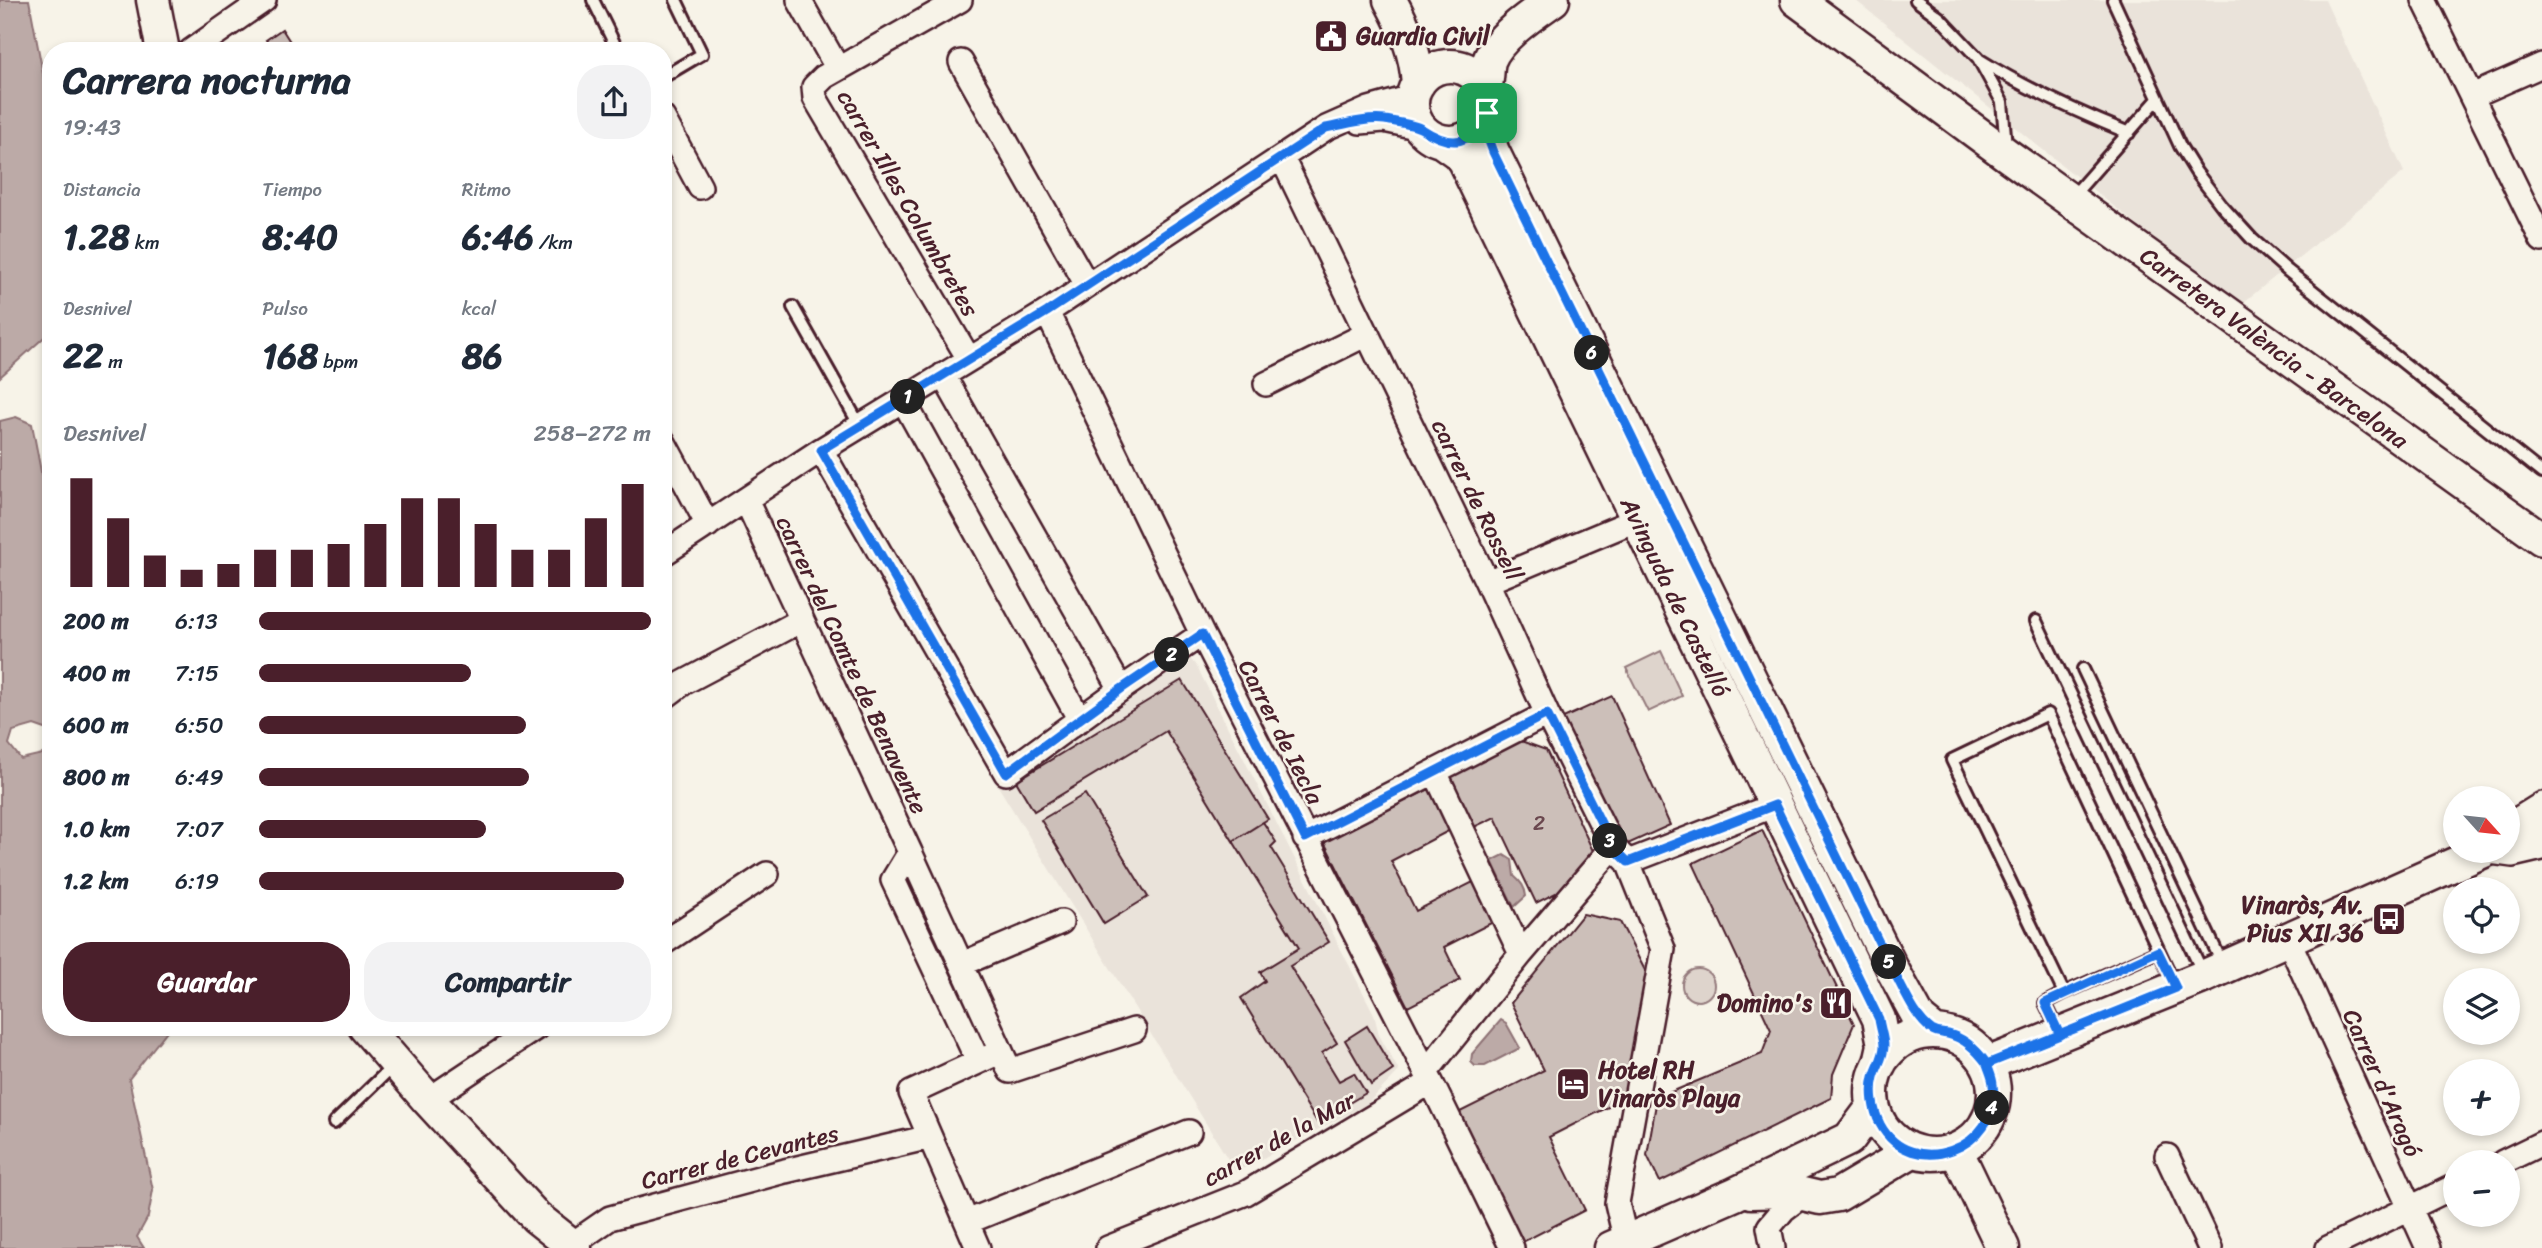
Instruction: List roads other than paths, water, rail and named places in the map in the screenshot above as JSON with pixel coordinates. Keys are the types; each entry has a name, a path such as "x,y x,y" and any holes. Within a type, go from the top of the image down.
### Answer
{"street":[{"path":"153,0 161,42"},
{"path":"204,42 264,0"},
{"name":"carrer Illes Columbretes","path":"960,0 933,7 824,77 814,87 814,98 969,359"},
{"path":"1390,0 1412,45 1417,62 1412,105 1414,117 1431,135"},
{"path":"1405,0 1428,44 1450,65 1473,72 1486,101"},
{"path":"1326,128 1384,120 1457,141 1471,135 1481,126 1489,62 1499,46 1525,19 1553,0"},
{"name":"Carretera València - Barcelona","path":"1797,0 2069,200 2542,539"},
{"path":"2424,0 2542,240"},
{"path":"804,2 838,69"},
{"path":"672,548 821,450 1047,312 1326,128 1369,108 1408,99 1431,72 1460,64 1499,46"},
{"path":"961,62 1087,285"},
{"path":"2472,96 2542,65"},
{"name":"Avinguda de Castelló","path":"1486,101 1487,136 1536,240 1892,969 1920,1020 1935,1032"},
{"path":"672,135 700,187"},
{"name":"Avinguda de Castelló","path":"1431,135 1458,153 1464,161 1879,1019 1884,1045 1880,1063"},
{"name":"carrer de Rossell","path":"1282,158 1487,582 1547,714 1620,855 1663,948 1617,1203 1630,1243"},
{"name":"Carrer de Iecla","path":"1047,312 1202,634 1429,1077 1512,1248"},
{"path":"1266,384 1367,334"},
{"path":"943,375 1121,689"},
{"path":"903,400 1080,720"},
{"path":"821,450 1006,773 1202,634"},
{"path":"672,458 708,525"},
{"name":"carrer del Comte de Benavente","path":"746,500 1002,1051"},
{"path":"1487,582 1637,519"},
{"path":"672,691 802,620"},
{"path":"1305,838 1547,714"},
{"path":"1435,772 1521,954"},
{"path":"2520,818 2542,804"},
{"name":"carrer de la Mar","path":"1108,1248 1246,1193 1429,1077 1521,954 1620,855 1775,805"},
{"path":"2520,835 2542,825"},
{"path":"2520,853 2542,848"},
{"name":"carrer del Comte de Benavente","path":"910,852 893,880 978,1061"},
{"path":"1987,1064 2215,972 2458,863"},
{"path":"672,937 767,874"},
{"path":"962,964 1061,922"},
{"name":"Carrer d'Aragó","path":"2288,939 2428,1248"},
{"path":"978,1248 911,1093 1002,1051 1010,1071 1134,1030"},
{"path":"1935,1032 1951,1034 1978,1051 1987,1064 1993,1084 1993,1104 1986,1123 1974,1139 1956,1150 1934,1154 1912,1150 1894,1140 1881,1126 1873,1107 1872,1092 1880,1063 1890,1050 1903,1040 1935,1032"},
{"path":"373,1036 537,1217 573,1247"},
{"path":"428,1100 524,1036"},
{"path":"1630,1243 1849,1139 1873,1107"},
{"path":"967,1222 1189,1132"},
{"name":"Carrer de Cevantes","path":"573,1247 610,1218 930,1137"},
{"path":"2520,1154 2542,1143"},
{"path":"1735,1194 1764,1190 1790,1191 1820,1198 1838,1195 1912,1150"},
{"path":"1956,1150 2003,1248"},
{"path":"2167,1156 2210,1248"},
{"path":"2328,1248 2443,1192"},
{"path":"1773,1248 1769,1227 1784,1209 1804,1194"}],"lane":[{"path":"593,0 614,42"},
{"path":"672,72 702,54 676,0"},
{"path":"1916,0 1940,18 1978,58 2020,85 2129,133"},
{"path":"2113,0 2180,146 2222,206 2252,239 2288,271 2542,473"},
{"path":"1978,58 2002,102 2007,155"},
{"path":"2069,200 2158,99"},
{"path":"793,307 860,426"},
{"path":"2036,621 2215,972"},
{"path":"2083,669 2215,972"},
{"path":"2064,993 1952,760 2048,714 2176,988"},
{"path":"2060,1035 2045,1003 2158,951"},
{"path":"334,1123 396,1063"}],"place":[{"name":"Guardia Civil","path":"1331,36"},
{"name":"Vinaròs, Av. Pius XII 36","path":"2389,919"},
{"name":"Domino's","path":"1836,1003"},
{"name":"Hotel RH Vinaròs Playa","path":"1573,1084"}]}
